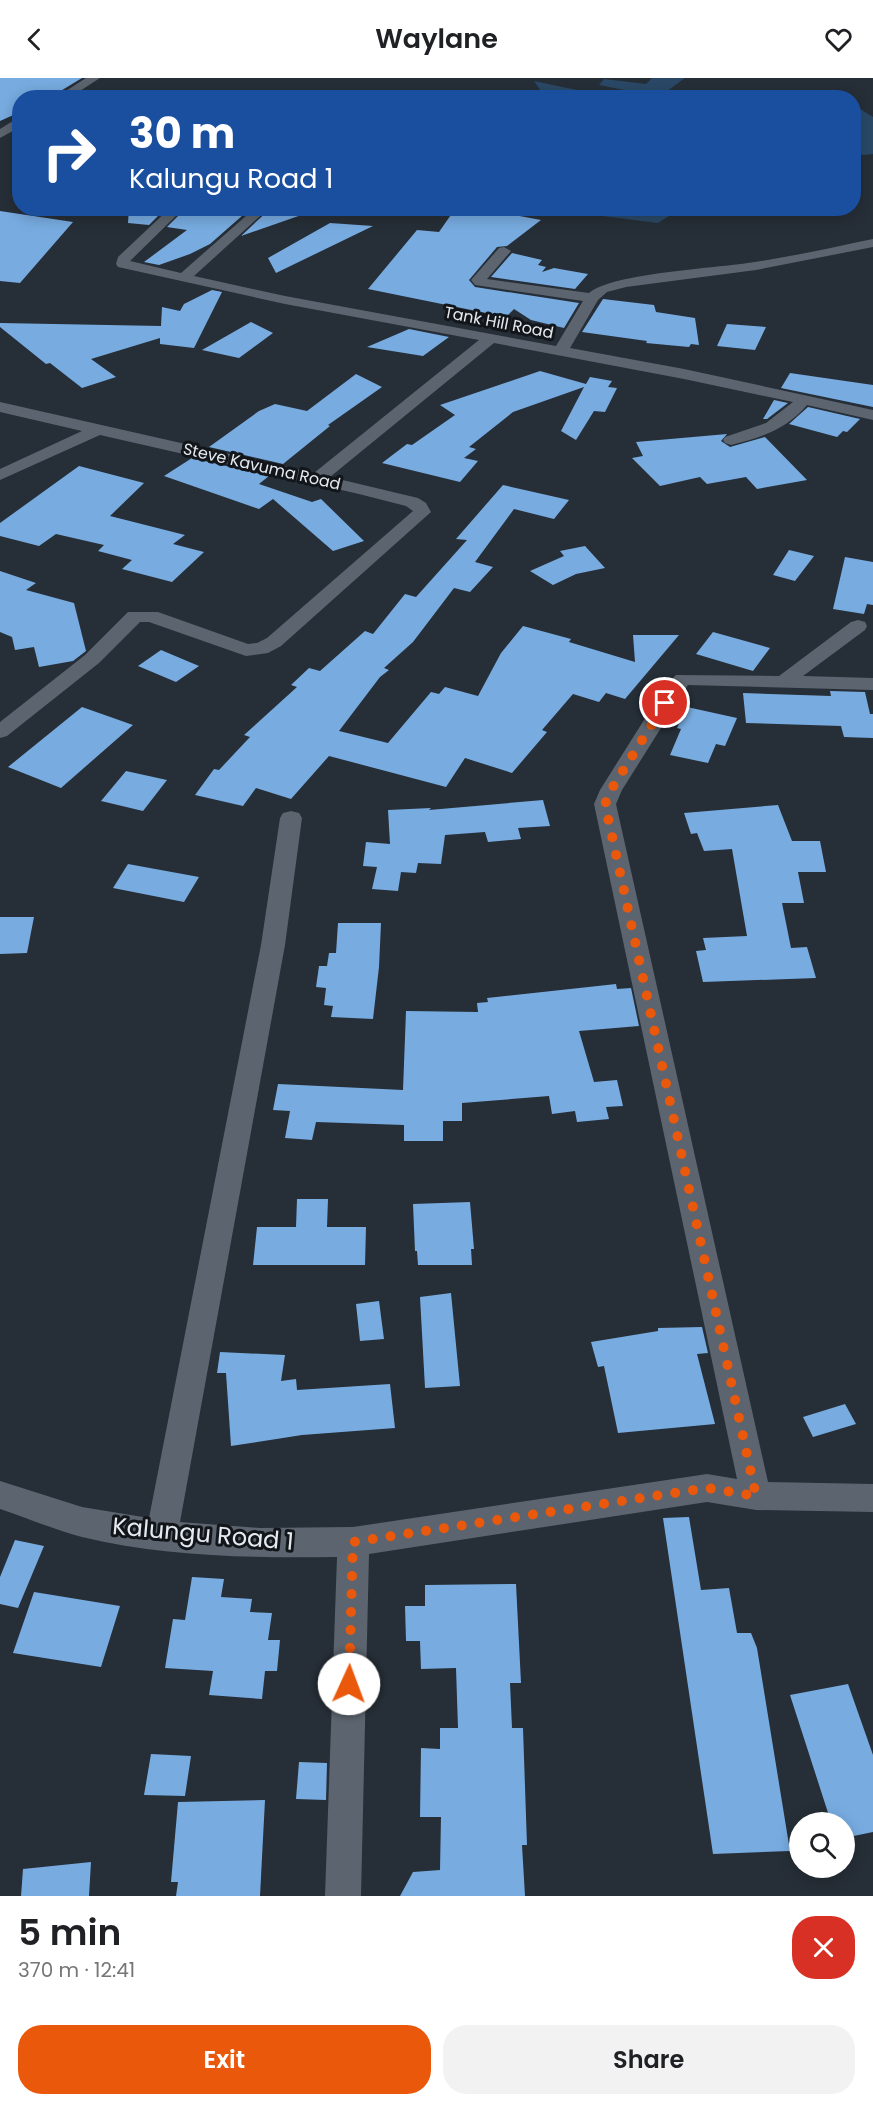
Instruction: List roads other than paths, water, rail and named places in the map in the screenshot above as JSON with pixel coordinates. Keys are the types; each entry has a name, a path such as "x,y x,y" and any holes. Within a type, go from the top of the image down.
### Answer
{"street":[{"path":"73,90 94,78"},
{"name":"Tank Hill Road","path":"169,216 123,260 126,266 285,300 684,374 873,415"},
{"path":"183,278 254,216"},
{"path":"560,352 592,298 602,289 774,263 873,243"},
{"path":"504,251 478,280 480,282 592,298"},
{"path":"318,478 491,338"},
{"path":"731,440 769,428 784,419 804,399"},
{"name":"Steve Kavuma Road","path":"0,407 318,478 412,502 420,507 422,512 274,642 261,649 246,650 150,616 135,616 92,659 0,732"},
{"path":"0,475 97,430"},
{"path":"783,682 858,626"},
{"path":"756,1496 605,804 611,790 678,682 691,679 873,684"},
{"path":"162,1535 273,945 291,818"},
{"name":"Kalungu Road 1","path":"0,1495 82,1522 162,1535 260,1544 353,1542 707,1488 756,1496 873,1498"},
{"path":"343,1896 353,1542"}]}
